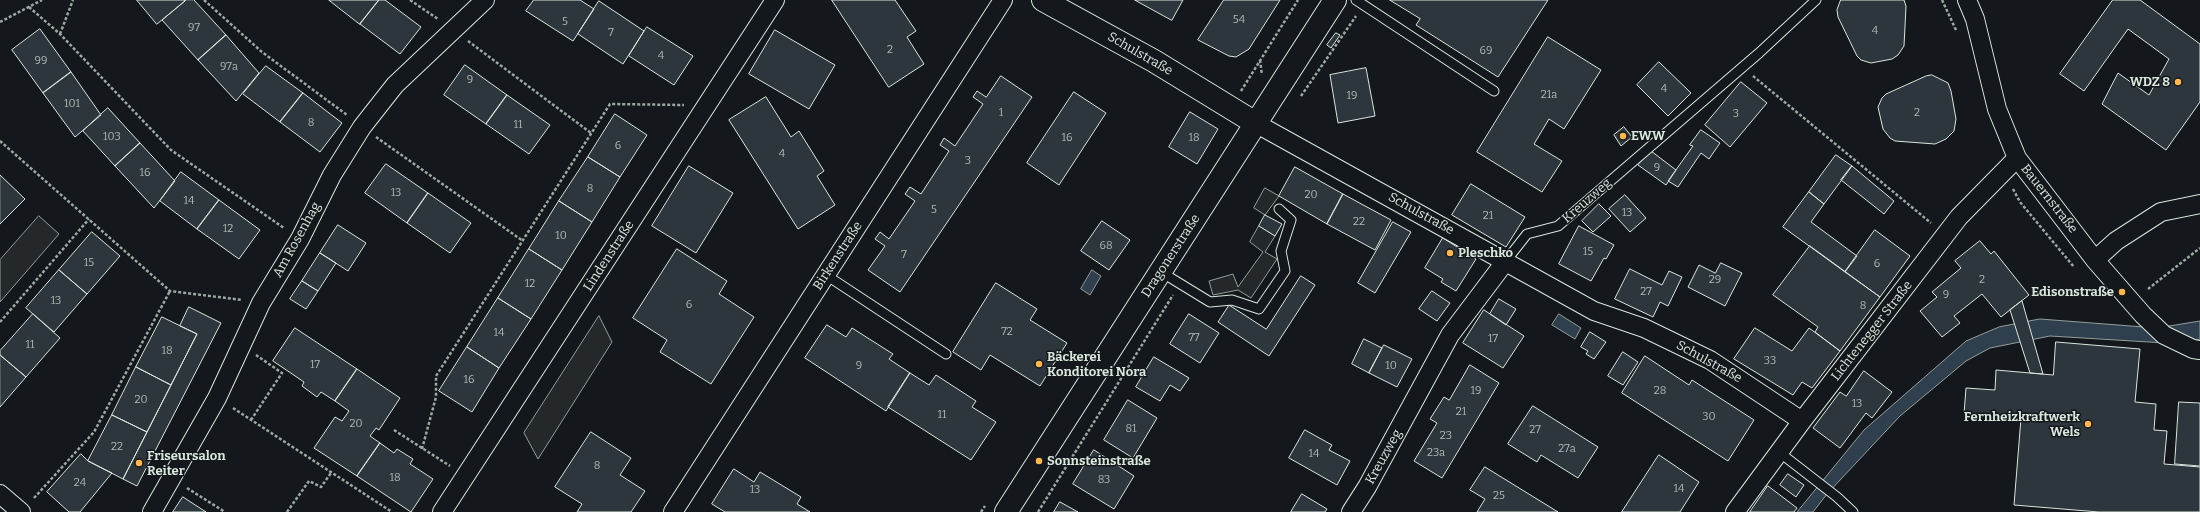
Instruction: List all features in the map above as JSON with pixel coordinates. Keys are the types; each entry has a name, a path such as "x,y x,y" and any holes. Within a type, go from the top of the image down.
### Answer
{"main road":[{"name":"Schulstraße","path":"1044,0 1154,61 1257,124"},
{"name":"Dragonerstraße","path":"1006,512 1257,124 1335,0"}],"street":[{"name":"Am Rosenhag","path":"152,512 217,398 261,303 300,239 332,175 362,127 395,84 485,0"},
{"name":"Lindenstraße","path":"442,512 775,0"},
{"name":"Birkenstraße","path":"673,512 1003,0"},
{"name":"Bauernstraße","path":"1967,0 1975,19 1998,109 2017,158 2095,260 2122,292 2164,335 2197,350"},
{"name":"Schulstraße","path":"1257,124 1594,311 1644,328 1710,360 1802,421"},
{"name":"Lichtenegger Straße","path":"1735,512 1802,421 1959,217 2017,158"},
{"path":"2095,260 2116,241 2161,212 2200,204"},
{"name":"Kreuzweg","path":"1351,512 1367,487 1450,335 1505,262"},
{"path":"0,494 27,506"}],"lane":[{"name":"Kreuzweg","path":"1505,262 1527,234 1558,226 1742,67 1816,0"},
{"path":"1359,2 1494,92"},
{"path":"1161,272 1210,302 1232,300 1259,309 1285,271 1281,251 1291,220 1279,209"},
{"path":"826,275 946,354"},
{"path":"1779,452 1837,497 1853,512"}],"path":[{"path":"0,22 42,0"},
{"path":"60,34 73,0"},
{"path":"410,0 591,132"},
{"path":"1230,108 1298,0"},
{"path":"1300,96 1339,42 1359,2"},
{"path":"29,7 60,34 171,150 300,239"},
{"path":"1742,67 1946,235"},
{"path":"422,449 436,397 436,376 610,104 685,105 700,115"},
{"path":"0,141 170,291 261,303"},
{"path":"0,322 89,219"},
{"path":"2148,289 2200,248"},
{"path":"1038,512 1180,284"},
{"path":"27,506 94,432 170,291"},
{"path":"242,345 282,373 251,420"},
{"path":"217,398 392,512"},
{"path":"394,430 466,476"},
{"path":"287,512 309,480 321,487 331,473"},
{"path":"172,478 225,512"}],"shaded area":[{"path":"1265,188 1279,196 1265,215 1254,208"},
{"path":"39,216 59,234 0,302 0,260"},
{"path":"1259,226 1275,236 1265,252 1277,259 1251,298 1238,290 1213,295 1209,281 1233,274 1238,287 1263,252 1250,242"},
{"path":"599,316 612,342 538,459 524,433"}],"water":[{"path":"1092,270 1101,276 1090,295 1081,289"},
{"path":"1559,314 1581,328 1575,339 1552,325"},
{"path":"2040,319 2157,328 2200,321 2200,339 2182,344 2050,336 1990,348 1966,361 1900,416 1827,494 1813,512 1797,512 1864,430 1966,341 1999,327"}],"building":[{"path":"137,0 184,0 185,1 157,24"},
{"path":"186,0 194,0 226,35 198,60 162,20"},
{"path":"329,0 379,0 360,24"},
{"path":"379,0 385,0 421,27 400,54 360,24"},
{"path":"534,0 580,0 594,9 573,41 526,11"},
{"path":"832,0 895,0 916,31 907,37 924,64 889,87"},
{"path":"1135,0 1183,0 1172,20"},
{"path":"1224,0 1280,0 1249,49 1236,57 1229,56 1198,40"},
{"path":"1390,0 1548,0 1498,77 1416,25 1420,19"},
{"path":"1841,0 1904,0 1906,6 1904,46 1898,55 1892,59 1871,63 1861,60 1857,56 1838,17 1837,10"},
{"name":"WDZ 8","path":"2113,0 2140,0 2200,44 2200,102 2166,150 2102,104 2118,73 2149,95 2169,59 2128,29 2084,91 2060,74"},
{"path":"599,1 644,31 623,64 578,34"},
{"path":"647,27 693,56 674,85 629,56"},
{"path":"40,29 71,72 43,93 12,50"},
{"path":"775,30 835,65 809,109 749,74"},
{"path":"1336,33 1340,35 1331,48 1327,45"},
{"path":"226,35 259,73 236,101 198,60"},
{"path":"1548,37 1601,70 1564,129 1549,119 1534,144 1562,161 1542,192 1477,152"},
{"path":"1659,62 1691,93 1668,116 1637,85"},
{"path":"465,65 507,95 486,124 444,95"},
{"path":"266,66 303,93 280,122 243,94"},
{"path":"1366,68 1375,116 1338,123 1330,75"},
{"path":"71,72 101,115 75,137 43,93"},
{"path":"1932,75 1948,83 1956,119 1954,131 1946,139 1935,144 1895,141 1890,138 1883,129 1878,107 1882,98 1886,94 1926,76"},
{"path":"1001,76 1032,97 900,292 868,270 885,246 875,239 880,232 889,239 915,201 905,194 910,187 921,194 949,151 940,145 944,138 955,146 983,104 973,97 977,91 986,97"},
{"path":"1741,82 1767,103 1730,147 1705,125"},
{"path":"1074,92 1106,113 1059,185 1027,163"},
{"path":"303,93 342,123 320,152 280,122"},
{"path":"507,95 550,125 529,154 486,124"},
{"path":"766,97 791,137 799,131 824,171 817,176 835,205 798,229 729,120"},
{"path":"108,108 140,143 115,166 83,131"},
{"path":"1190,112 1218,129 1197,164 1169,147"},
{"path":"615,114 647,135 620,177 588,157"},
{"name":"EWW","path":"1624,127 1632,137 1621,146 1614,135"},
{"path":"1701,130 1720,143 1709,159 1701,153 1678,187 1668,181 1693,146 1690,145"},
{"path":"140,143 175,181 154,208 115,166"},
{"path":"1651,151 1676,170 1666,185 1638,165"},
{"path":"1836,155 1852,166 1824,204 1809,192"},
{"path":"588,157 620,177 592,222 559,201"},
{"path":"386,164 428,193 407,223 365,193"},
{"path":"689,166 733,193 696,253 652,226"},
{"path":"1852,166 1894,201 1884,214 1841,180"},
{"path":"1295,167 1343,194 1327,224 1279,196"},
{"path":"181,172 219,200 197,229 160,201"},
{"path":"0,175 25,199 0,224"},
{"path":"1471,184 1525,217 1506,247 1452,215"},
{"path":"1809,192 1824,204 1811,222 1857,256 1845,272 1783,227"},
{"path":"428,193 471,223 450,253 407,223"},
{"path":"1343,194 1391,220 1375,250 1327,224"},
{"path":"1625,195 1646,218 1630,232 1609,209"},
{"path":"219,200 260,230 239,259 197,229"},
{"path":"559,201 592,222 562,270 529,249"},
{"path":"1599,204 1611,216 1593,232 1582,221"},
{"path":"1265,215 1282,224 1275,236 1259,226"},
{"path":"1102,221 1130,240 1109,270 1081,251"},
{"path":"1393,222 1411,232 1375,293 1358,283"},
{"path":"338,225 366,243 348,271 320,253"},
{"path":"1579,226 1614,245 1606,259 1604,258 1591,281 1559,264"},
{"path":"1875,230 1910,256 1880,297 1845,272"},
{"path":"92,232 120,256 87,294 59,270"},
{"path":"1443,238 1476,259 1456,291 1441,282 1443,279 1425,268"},
{"path":"1980,241 1991,254 1994,251 2029,295 2001,317 1982,294 1954,316 1960,323 1942,337 1920,311 1937,297 1932,292 1961,268 1955,261"},
{"path":"1810,246 1880,297 1840,351 1815,332 1818,327 1773,295"},
{"path":"529,249 562,270 531,319 498,298"},
{"path":"677,249 727,281 719,294 754,317 711,384 660,352 667,340 633,318"},
{"path":"320,253 336,263 318,291 302,281"},
{"path":"1721,263 1742,273 1725,306 1688,287 1699,265 1715,273"},
{"path":"1630,269 1662,285 1669,271 1682,277 1668,306 1660,302 1653,317 1615,299"},
{"path":"59,270 87,294 54,332 26,308"},
{"path":"1301,276 1315,285 1269,356 1218,322 1229,305 1266,329"},
{"path":"302,281 318,291 306,309 290,299"},
{"path":"996,283 1037,309 1030,320 1067,343 1040,386 990,355 981,370 953,352"},
{"path":"1432,291 1450,303 1437,321 1419,309"},
{"path":"498,298 531,319 499,368 467,347"},
{"path":"1499,299 1516,309 1506,325 1490,314"},
{"path":"2022,301 2043,374 2030,373 2010,310"},
{"path":"189,307 221,323 137,486 123,479 197,334 180,326"},
{"path":"1484,310 1524,336 1503,368 1463,343"},
{"path":"33,314 60,338 26,377 0,355 0,351"},
{"path":"1189,314 1219,333 1200,363 1170,344"},
{"path":"162,317 197,334 171,385 136,367"},
{"path":"827,325 846,337 852,328 893,354 889,359 910,373 886,411 805,358"},
{"path":"295,328 357,369 335,401 321,392 317,397 302,386 304,382 273,361"},
{"path":"1755,328 1792,351 1809,328 1840,351 1812,388 1802,382 1793,395 1734,359"},
{"path":"1590,332 1606,342 1594,359 1586,354 1588,351 1581,347"},
{"path":"1364,339 1382,348 1369,373 1352,364"},
{"name":"Fernheizkraftwerk Wels","path":"2056,342 2140,349 2135,402 2156,404 2154,430 2167,431 2164,464 2200,467 2200,512 2099,512 2014,505 2021,418 1964,414 1966,388 1995,390 1996,370 2053,375"},
{"path":"1384,345 1412,359 1397,387 1369,373"},
{"path":"467,347 499,368 472,412 439,391"},
{"path":"1623,352 1638,362 1623,385 1608,376"},
{"path":"0,355 26,377 0,407"},
{"path":"1645,356 1689,385 1692,380 1754,420 1728,461 1622,393"},
{"path":"1154,357 1189,378 1180,391 1170,385 1160,401 1136,387"},
{"path":"1470,365 1499,383 1442,478 1414,461 1437,423 1430,419 1444,397 1449,400"},
{"path":"136,367 171,385 147,432 112,415"},
{"path":"357,369 400,398 379,430 376,428 370,436 380,443 357,476 314,448 335,417 342,421 349,411 335,401"},
{"path":"1864,371 1892,392 1872,418 1866,413 1840,448 1813,428 1840,392 1846,396"},
{"path":"910,373 929,385 936,375 976,401 972,407 996,422 971,460 888,407"},
{"path":"1128,400 1157,418 1133,458 1104,440"},
{"path":"2179,402 2200,403 2200,466 2175,464"},
{"path":"1533,406 1598,447 1578,478 1541,455 1537,462 1508,444"},
{"path":"112,415 147,432 123,479 88,461"},
{"path":"1305,430 1332,445 1329,450 1350,461 1337,485 1289,458"},
{"path":"591,432 631,458 620,475 645,491 631,512 577,512 582,504 555,487"},
{"path":"380,443 394,453 397,449 413,459 410,464 433,479 411,512 357,476"},
{"path":"1094,450 1134,476 1114,509 1073,484"},
{"path":"81,454 88,461 112,473 80,512 69,512 47,492"},
{"path":"1659,455 1699,482 1680,512 1622,512"},
{"path":"1485,467 1558,512 1477,512 1485,499 1470,490"},
{"path":"734,469 754,482 760,472 801,497 797,504 810,512 725,512 712,504"},
{"path":"1788,474 1804,485 1796,497 1780,485"},
{"path":"1768,486 1797,508 1794,512 1750,512"},
{"path":"1302,494 1327,509 1325,512 1291,512"},
{"path":"183,497 206,512 173,512"},
{"path":"1060,502 1078,512 1054,512"}],"place":[{"name":"WDZ 8","path":"2178,82"},
{"name":"EWW","path":"1623,136"},
{"name":"Pleschko","path":"1450,253"},
{"name":"Edisonstraße","path":"2122,292"},
{"name":"Bäckerei Konditorei Nora","path":"1039,364"},
{"name":"Fernheizkraftwerk Wels","path":"2088,424"},
{"name":"Sonnsteinstraße","path":"1039,461"},
{"name":"Friseursalon Reiter","path":"139,463"}]}
